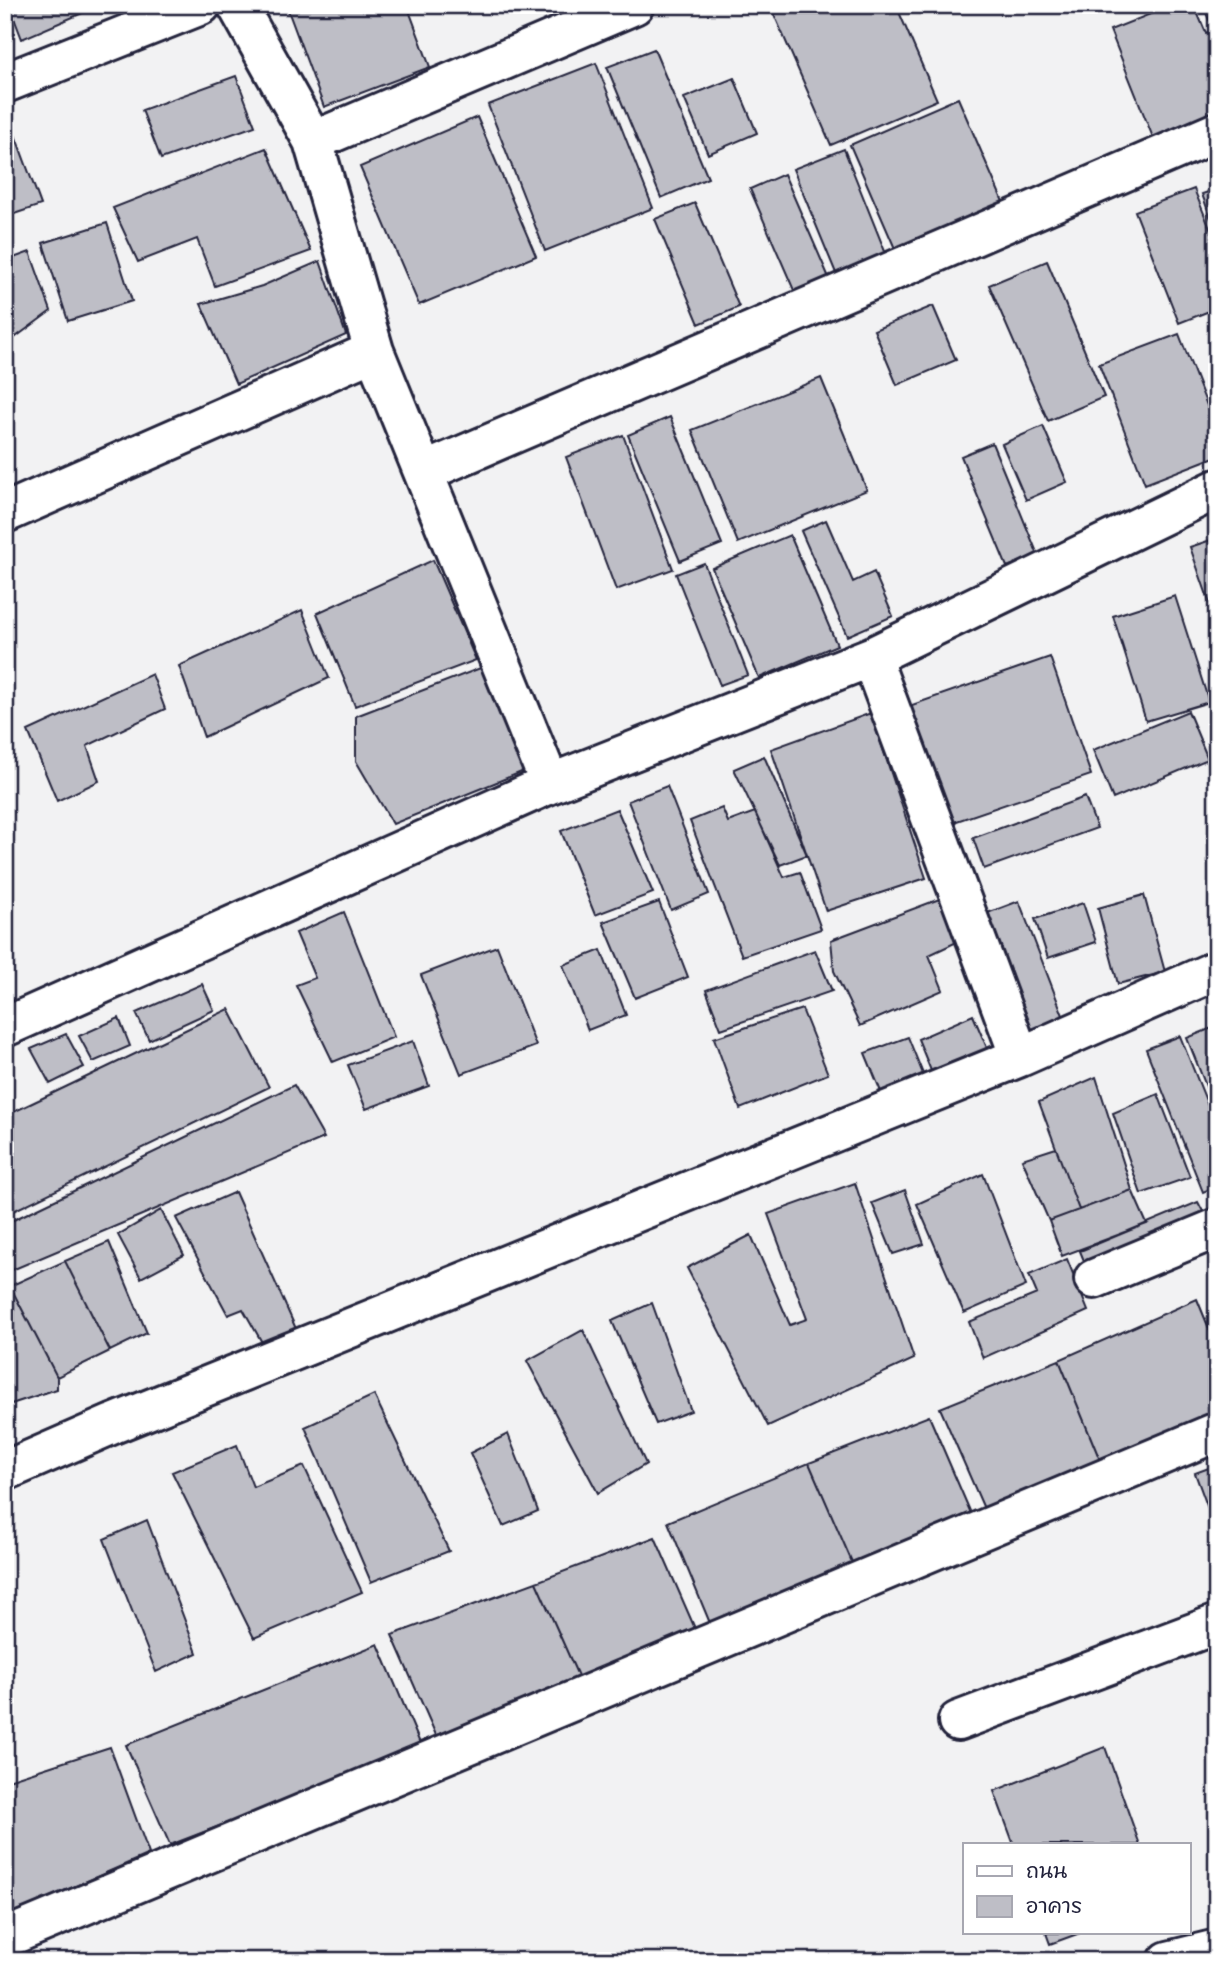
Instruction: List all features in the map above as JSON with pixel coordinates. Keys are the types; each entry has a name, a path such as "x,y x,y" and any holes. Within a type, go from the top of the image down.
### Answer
{"street":[{"path":"5,83 201,5"},
{"path":"237,5 313,141 374,351 550,784"},
{"path":"313,141 615,9"},
{"path":"424,472 1217,132"},
{"path":"5,513 374,351"},
{"path":"5,1027 550,784 871,657 1217,489"},
{"path":"871,657 1020,1057"},
{"path":"5,1471 113,1424 1020,1057 1217,970"},
{"path":"1094,1279 1217,1228"},
{"path":"5,1938 1217,1432"},
{"path":"958,1721 1217,1624"},
{"path":"1168,1961 1217,1949"}],"building":[{"path":"9,5 101,5 22,39"},
{"path":"286,5 407,5 430,67 324,107"},
{"path":"770,5 896,5 937,100 831,145"},
{"path":"1173,5 1194,5 1206,33 1217,29 1217,115 1154,140 1110,30"},
{"path":"1203,5 1217,5 1217,16 1209,20"},
{"path":"654,49 708,178 661,198 607,67"},
{"path":"596,63 653,208 545,251 488,105"},
{"path":"236,76 255,126 161,159 142,110"},
{"path":"734,78 757,133 708,154 684,98"},
{"path":"958,98 1004,204 896,251 850,145"},
{"path":"5,108 41,205 5,217"},
{"path":"477,117 536,256 419,305 360,167"},
{"path":"266,148 311,251 215,286 197,239 138,262 113,208"},
{"path":"844,149 890,264 840,283 793,169"},
{"path":"784,174 840,303 806,318 750,189"},
{"path":"1194,189 1217,246 1217,308 1179,323 1135,211"},
{"path":"1217,189 1217,230 1215,230 1202,194"},
{"path":"695,203 739,307 699,324 655,219"},
{"path":"107,223 132,301 68,321 43,243"},
{"path":"30,252 51,311 5,345 5,261"},
{"path":"320,261 346,335 236,384 201,304 262,286"},
{"path":"1047,261 1104,397 1048,421 989,285"},
{"path":"933,306 956,360 897,385 874,330"},
{"path":"1179,334 1217,431 1217,456 1145,484 1099,364"},
{"path":"821,378 867,490 738,543 692,430"},
{"path":"670,417 722,544 680,561 628,435"},
{"path":"1043,426 1067,482 1026,500 1002,444"},
{"path":"623,435 673,569 616,590 566,457"},
{"path":"992,443 1038,555 1007,567 961,456"},
{"path":"826,520 853,582 874,572 893,616 847,636 801,531"},
{"path":"790,535 837,645 759,678 712,568"},
{"path":"1217,538 1217,624 1190,547"},
{"path":"433,560 476,660 355,706 317,613"},
{"path":"704,563 748,675 720,685 676,574"},
{"path":"1175,596 1209,702 1146,721 1113,616"},
{"path":"302,610 329,678 204,737 179,666"},
{"path":"1050,657 1091,775 951,823 909,706"},
{"path":"483,667 524,771 393,824 356,761 356,716"},
{"path":"152,674 165,709 87,746 99,781 57,801 28,731"},
{"path":"1188,711 1208,759 1113,799 1093,750"},
{"path":"871,713 926,878 826,911 771,749"},
{"path":"764,756 807,855 780,865 734,769"},
{"path":"667,786 709,894 671,910 628,801"},
{"path":"1085,797 1097,828 984,869 973,838"},
{"path":"722,808 728,822 755,812 784,877 800,872 821,929 742,956 690,821"},
{"path":"617,809 653,893 595,915 561,831"},
{"path":"1144,895 1165,972 1118,984 1098,908"},
{"path":"942,898 959,941 929,955 943,990 860,1026 834,971 831,940"},
{"path":"1019,901 1064,1018 1026,1032 982,915"},
{"path":"659,902 688,977 635,998 603,922"},
{"path":"1083,903 1096,942 1048,958 1035,919"},
{"path":"344,912 394,1037 333,1062 296,985 315,978 296,933"},
{"path":"497,946 536,1046 461,1074 421,975"},
{"path":"601,950 626,1015 588,1030 563,965"},
{"path":"815,950 832,991 721,1029 706,990"},
{"path":"202,984 214,1010 149,1040 136,1013"},
{"path":"229,1009 269,1087 5,1215 5,1116"},
{"path":"802,1009 828,1074 740,1109 714,1038"},
{"path":"973,1015 993,1062 938,1088 918,1039"},
{"path":"119,1018 130,1046 93,1062 79,1036"},
{"path":"1217,1026 1217,1114 1187,1038"},
{"path":"66,1034 84,1067 50,1084 31,1049"},
{"path":"1180,1036 1217,1128 1217,1186 1203,1192 1146,1049"},
{"path":"908,1037 929,1089 886,1104 865,1053"},
{"path":"413,1041 429,1086 366,1109 348,1065"},
{"path":"1096,1077 1132,1190 1079,1210 1039,1102"},
{"path":"294,1085 324,1138 5,1273 5,1224"},
{"path":"1158,1094 1190,1177 1141,1194 1113,1113"},
{"path":"1056,1148 1079,1210 1049,1221 1022,1159"},
{"path":"983,1174 1026,1286 964,1313 917,1204"},
{"path":"855,1183 914,1359 768,1426 687,1268 751,1235 790,1325 807,1319 768,1214"},
{"path":"905,1190 924,1244 893,1254 872,1203"},
{"path":"1132,1190 1147,1224 1062,1256 1049,1221"},
{"path":"235,1192 305,1349 272,1360 243,1309 228,1315 176,1218"},
{"path":"1198,1202 1208,1221 1087,1268 1080,1251"},
{"path":"161,1210 184,1255 141,1278 118,1235"},
{"path":"109,1242 147,1333 110,1351 65,1261"},
{"path":"1067,1259 1088,1311 983,1358 969,1322 1037,1294 1029,1275"},
{"path":"65,1261 110,1351 57,1377 10,1286"},
{"path":"10,1286 57,1377 57,1389 5,1406 5,1289"},
{"path":"1197,1299 1217,1348 1217,1412 1102,1465 1059,1360"},
{"path":"652,1303 691,1411 656,1424 612,1321"},
{"path":"583,1330 646,1464 598,1493 527,1361"},
{"path":"1059,1360 1102,1465 985,1511 940,1408"},
{"path":"374,1395 449,1551 371,1582 305,1427"},
{"path":"929,1416 973,1518 855,1569 809,1463"},
{"path":"508,1434 538,1511 503,1526 470,1453"},
{"path":"237,1445 253,1487 304,1466 362,1592 254,1638 172,1472"},
{"path":"809,1463 855,1569 712,1628 668,1522"},
{"path":"1217,1465 1217,1533 1195,1473"},
{"path":"147,1520 197,1653 156,1672 104,1539"},
{"path":"655,1537 697,1633 582,1685 536,1582"},
{"path":"536,1582 582,1685 439,1742 392,1635"},
{"path":"378,1644 422,1748 170,1845 126,1745"},
{"path":"110,1747 149,1854 5,1917 5,1781"},
{"path":"1105,1747 1139,1843 1013,1843 994,1791"},
{"path":"1046,1934 1077,1934 1050,1944"}]}
